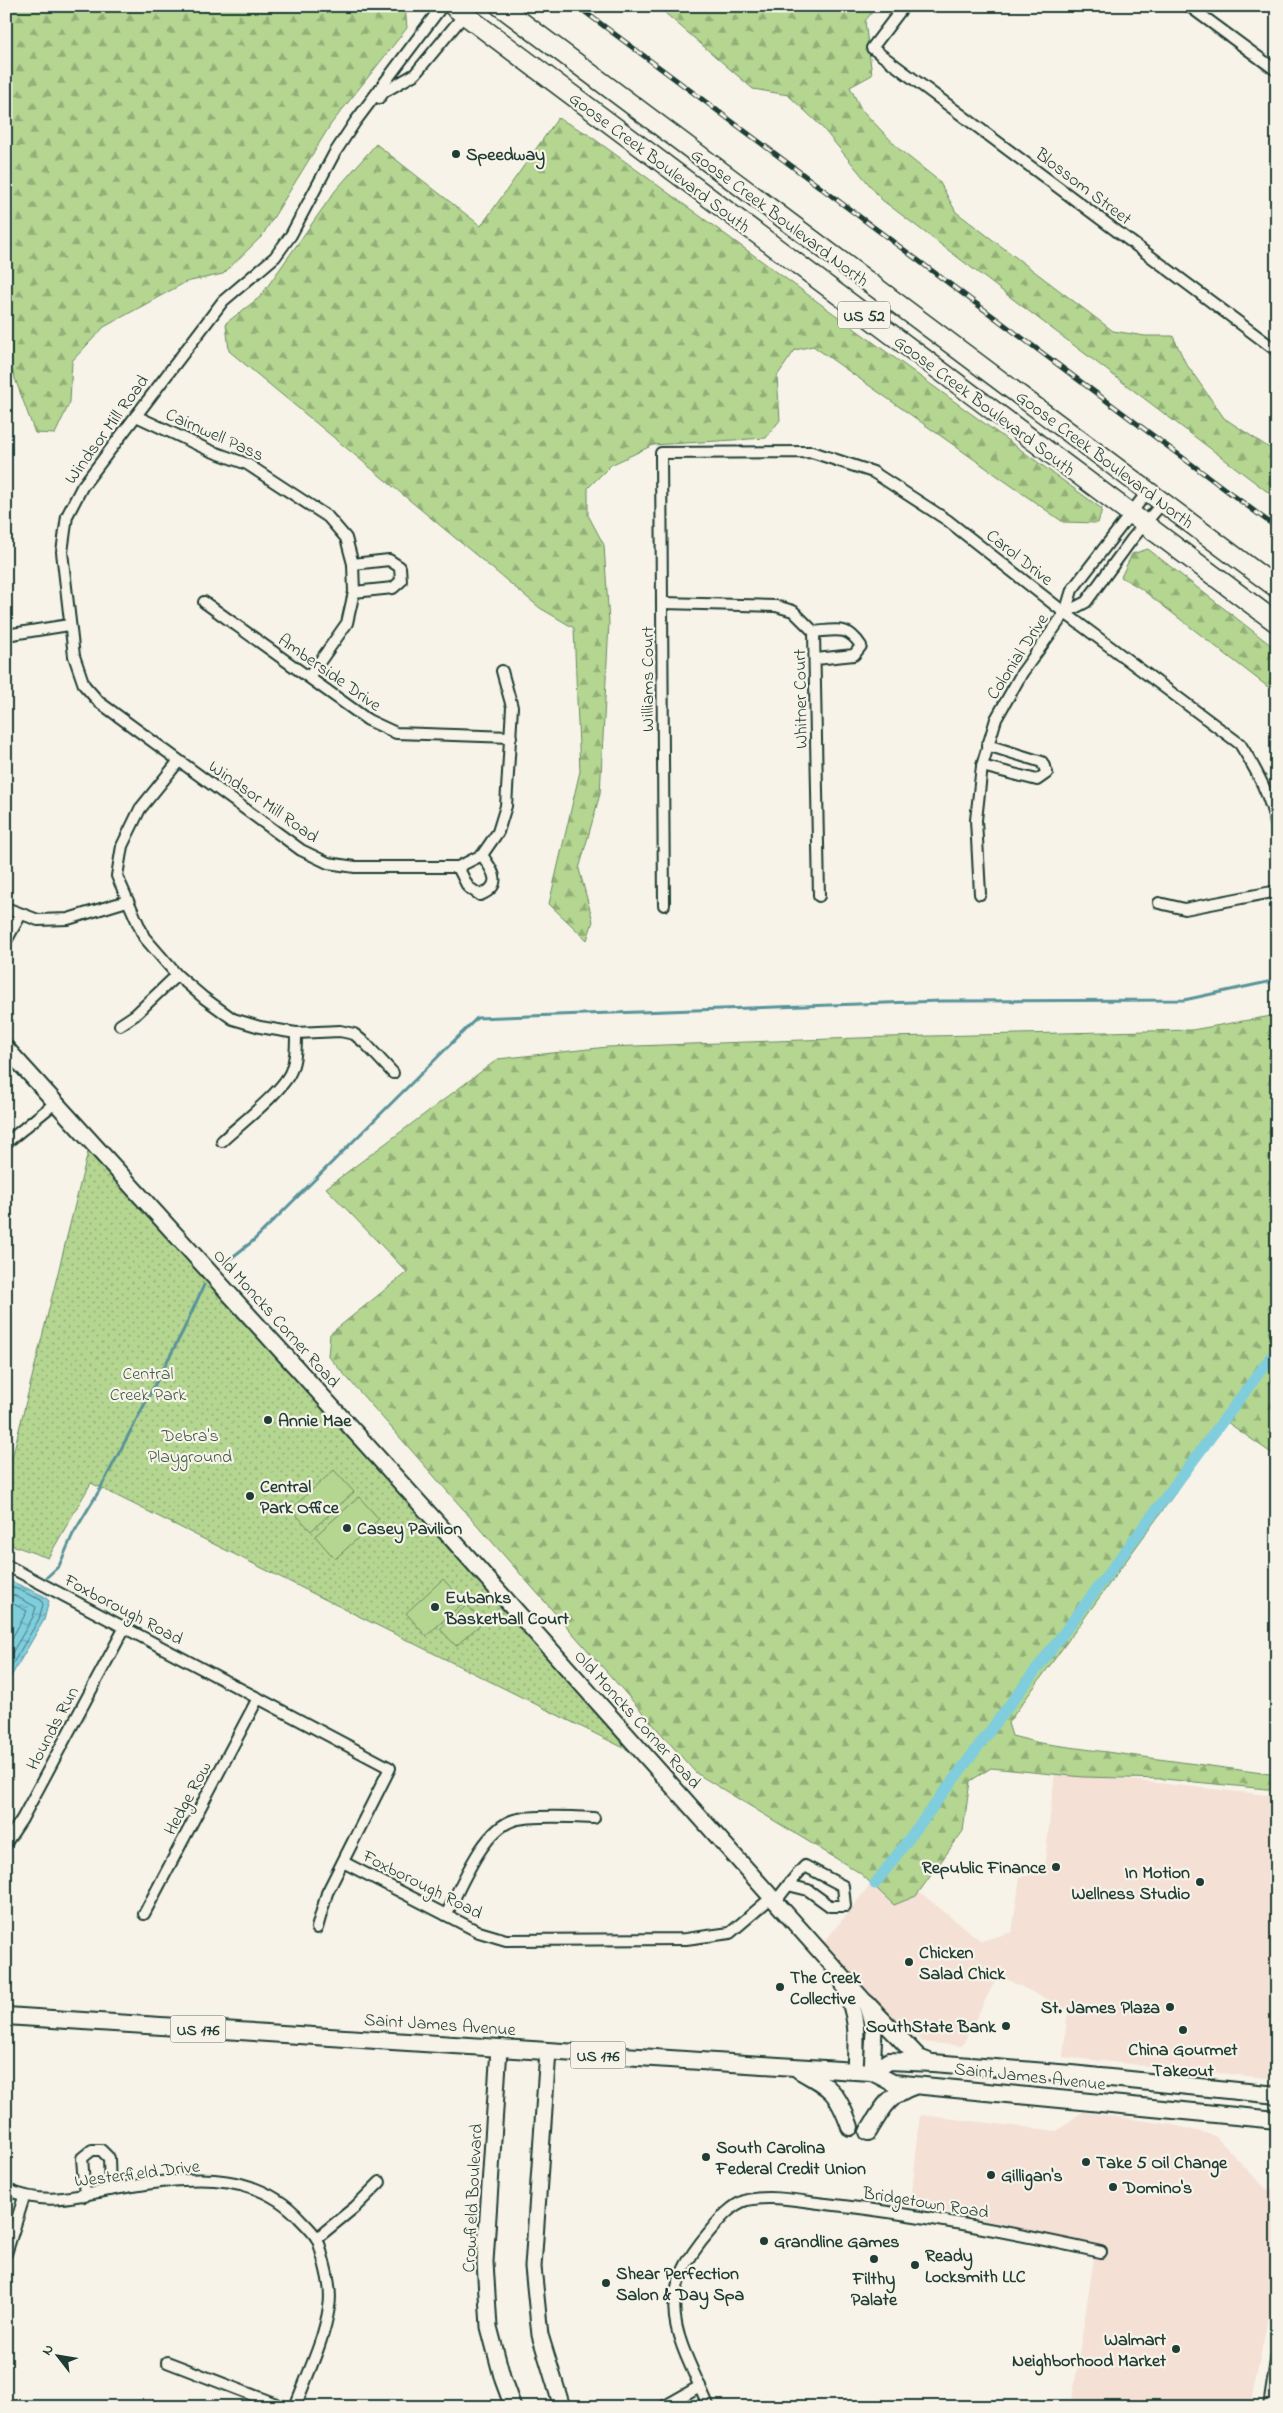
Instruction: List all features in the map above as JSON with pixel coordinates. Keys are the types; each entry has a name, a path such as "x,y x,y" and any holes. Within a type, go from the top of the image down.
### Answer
{"highway":[{"name":"Goose Creek Boulevard North","path":"500,6 1277,588"},
{"name":"Goose Creek Boulevard South","path":"461,9 1277,623"}],"main road":[{"path":"866,2003 919,2058 933,2063"},
{"name":"Saint James Avenue","path":"6,2016 872,2072 892,2083 1277,2120"},
{"name":"Saint James Avenue","path":"872,2072 889,2061 933,2063 1071,2074 1277,2095"},
{"path":"794,2068 827,2086 836,2095 850,2127"},
{"path":"868,2132 885,2103 900,2091 916,2085"}],"street":[{"name":"Windsor Mill Road","path":"442,6 355,122 334,154 291,235 275,257 223,301 82,487 67,516 62,552 74,656 84,685 99,702 178,762 301,850 328,863 355,867 458,867"},
{"name":"Blossom Street","path":"904,6 872,48 1277,351"},
{"path":"1189,6 1277,71"},
{"name":"Windsor Mill Road","path":"355,122 384,92 415,74 461,9"},
{"name":"Cairnwell Pass","path":"136,416 211,451 247,464 328,518 346,538 353,564 354,592 347,623 309,677"},
{"name":"Carol Drive","path":"661,453 812,452 873,472 948,520 1065,613 1240,744 1258,773 1273,806 1277,829"},
{"name":"Williams Court","path":"661,453 664,905"},
{"name":"Colonial Drive","path":"1065,613 1086,602 1137,518 1148,490"},
{"name":"Colonial Drive","path":"980,894 976,820 982,766 996,719 1022,673 1065,613 1072,590 1137,518 1163,502"},
{"path":"353,564 389,560 400,567 401,574 401,581 393,588 354,592"},
{"name":"Amberside Drive","path":"204,602 368,720 396,733 510,737"},
{"name":"Whitner Court","path":"663,603 776,606 793,610 814,632 816,659 818,896"},
{"path":"6,635 69,625"},
{"path":"814,632 844,630 855,636 861,646 854,655 816,659"},
{"path":"482,855 495,873 494,885 488,892 480,894 468,887 458,867 482,855 498,832 506,806 512,708 502,672"},
{"path":"982,766 1037,780 1047,772 1042,762 987,745"},
{"path":"178,762 140,810 122,846 117,876 144,937 178,975 204,998 233,1018 260,1028 296,1032 340,1031 354,1034 393,1073"},
{"path":"1159,903 1185,909 1277,890"},
{"path":"6,908 38,920 68,920 127,900"},
{"path":"6,941 21,914"},
{"path":"120,1025 178,975"},
{"path":"222,1141 281,1086 290,1074 295,1059 296,1032"},
{"name":"Old Moncks Corner Road","path":"6,1048 452,1539 866,2003"},
{"path":"6,1143 55,1103"},
{"name":"Foxborough Road","path":"6,1565 390,1768 343,1862 479,1932 506,1940 686,1939 730,1933 774,1899 804,1866 843,1886 845,1906 830,1906 808,1890 788,1884"},
{"name":"Hounds Run","path":"6,1843 22,1819 125,1628"},
{"name":"Hedge Row","path":"144,1914 258,1698"},
{"path":"446,1915 477,1856 491,1835 514,1820 565,1816 594,1818"},
{"path":"317,1928 327,1893 343,1862"},
{"path":"838,1972 853,2007 857,2028 855,2071"},
{"path":"866,2003 874,2029 872,2072"},
{"name":"Crowfield Boulevard","path":"499,2048 484,2262 489,2327 512,2407"},
{"path":"548,2051 533,2267 540,2334 562,2407"},
{"path":"85,2196 82,2158 92,2150 101,2150 109,2158 110,2190"},
{"name":"Westerfield Drive","path":"6,2189 24,2197 60,2199 176,2180 215,2180 242,2182 274,2196 297,2216 316,2238 327,2273 330,2306 318,2348 295,2407"},
{"path":"316,2238 355,2206 380,2182"},
{"path":"6,2254 24,2197"},
{"name":"Bridgetown Road","path":"709,2407 678,2335 673,2312 675,2289 686,2265 706,2236 725,2214 745,2200 772,2197 866,2208 1018,2234 1101,2252"},
{"path":"1269,2407 1277,2354"},
{"path":"167,2362 284,2407"},
{"path":"663,2407 700,2386"}],"shaded area":[{"path":"1055,1772 1277,1796 1277,2079 1063,2057 1068,2010 998,1975 962,2046 923,2042 814,1955 878,1875 904,1880 981,1941 1012,1932 1020,1877 1044,1872"},
{"path":"1082,2112 1174,2125 1215,2136 1266,2189 1273,2190 1277,2184 1277,2309 1268,2318 1250,2407 1071,2407 1096,2245 911,2204 920,2115 1057,2131"}],"green space":[{"path":"6,6 405,6 407,28 331,124 262,236 223,274 186,282 104,327 72,361 70,402 55,434 35,433 6,354"},
{"path":"657,6 877,6 865,21 872,75 850,87 861,109 900,150 939,181 956,212 1113,331 1145,336 1173,336 1185,362 1224,418 1277,453 1277,499 882,200 820,125 788,95 753,89"},
{"path":"558,118 586,133 1102,509 1098,523 1063,522 813,346 795,350 777,376 780,420 766,438 653,445 611,465 588,488 588,515 604,545 609,623 600,794 579,869 593,921 587,940 549,904 580,771 574,628 540,608 229,351 226,323 260,297 335,191 376,144 481,226"},
{"path":"1148,549 1277,650 1277,690 1268,687 1140,588 1121,577 1132,554"},
{"path":"1277,1015 1277,1457 1227,1422 1008,1723 1012,1736 1040,1743 1277,1775 1277,1790 1164,1779 1083,1777 991,1768 970,1781 963,1831 916,1896 894,1905 860,1873 696,1773 328,1356 330,1334 407,1272 326,1188 498,1059 607,1047 887,1037 1192,1030"},
{"name":"Central Creek Park","path":"89,1148 638,1755 91,1483 48,1558 6,1543 6,1482"},
{"path":"334,1470 354,1492 311,1531 291,1509"},
{"name":"Casey Pavilion","path":"359,1497 379,1519 335,1559 315,1536"},
{"name":"Eubanks Basketball Court","path":"443,1579 464,1602 426,1636 406,1613"},
{"path":"467,1605 483,1622 456,1646 440,1629"}],"water":[{"path":"6,1579 44,1596 49,1601 44,1620 6,1685"}],"waterway":[{"path":"226,1262 253,1241 477,1018 940,1001 1184,1000 1277,980"},
{"path":"47,1577 59,1566 73,1534 99,1491 183,1331 204,1285"},
{"path":"875,1884 1277,1349"}],"railway":[{"path":"577,6 1277,528"}],"place":[{"name":"Speedway","path":"456,154"},
{"name":"Annie Mae","path":"268,1420"},
{"name":"Central Park Office","path":"250,1496"},
{"name":"Casey Pavilion","path":"347,1528"},
{"name":"Eubanks Basketball Court","path":"435,1607"},
{"name":"Republic Finance","path":"1056,1867"},
{"name":"In Motion Wellness Studio","path":"1200,1882"},
{"name":"Chicken Salad Chick","path":"909,1962"},
{"name":"The Creek Collective","path":"780,1987"},
{"name":"St. James Plaza","path":"1170,2007"},
{"name":"SouthState Bank","path":"1006,2026"},
{"name":"China Gourmet Takeout","path":"1183,2030"},
{"name":"South Carolina Federal Credit Union","path":"706,2157"},
{"name":"Take 5 Oil Change","path":"1086,2162"},
{"name":"Gilligan's","path":"991,2175"},
{"name":"Domino's","path":"1113,2187"},
{"name":"Grandline Games","path":"764,2241"},
{"name":"Filthy Palate","path":"874,2259"},
{"name":"Ready Locksmith LLC","path":"915,2265"},
{"name":"Shear Perfection Salon & Day Spa","path":"606,2283"},
{"name":"Walmart Neighborhood Market","path":"1176,2349"}],"park label":[{"name":"Debra's Playground","path":"190,1445"}]}
